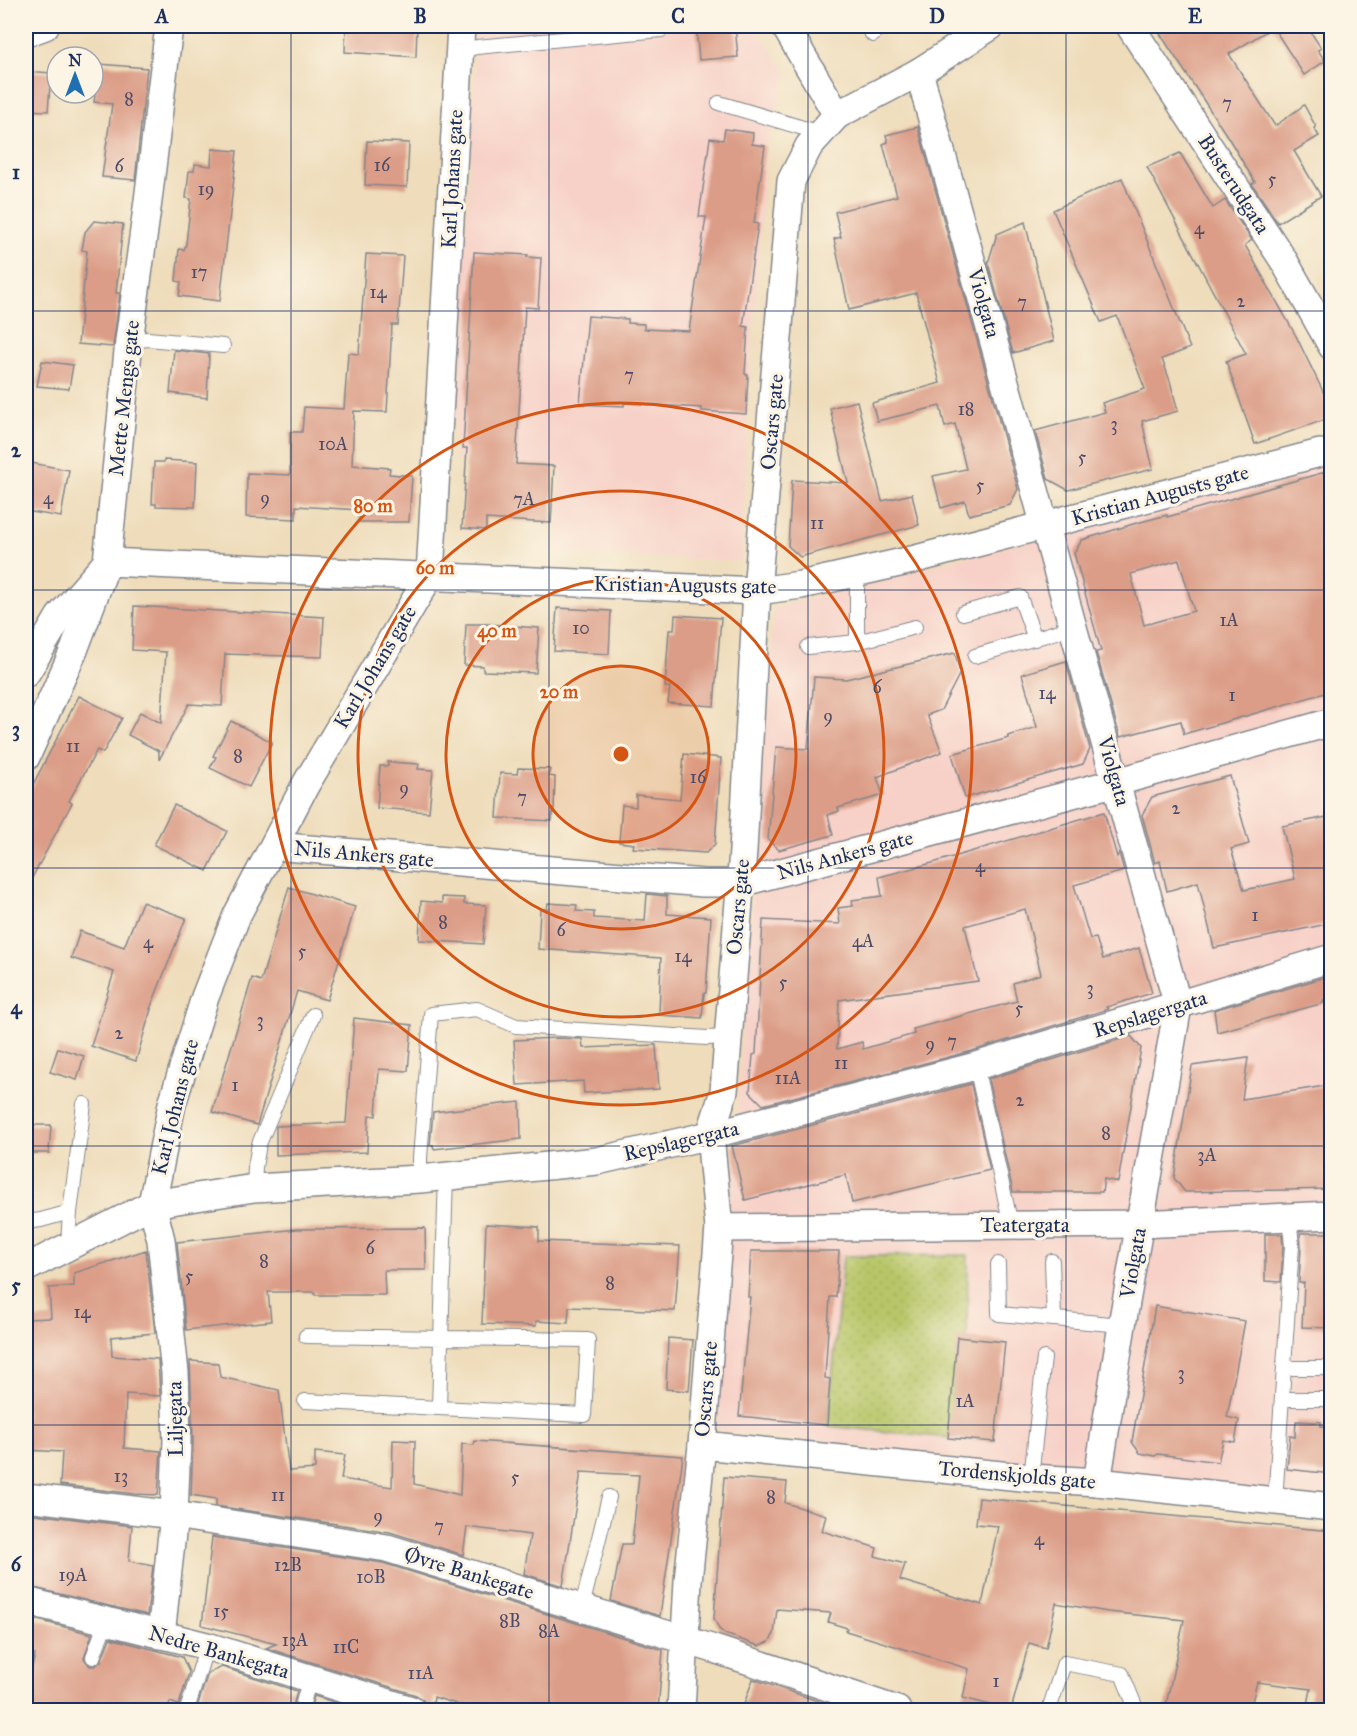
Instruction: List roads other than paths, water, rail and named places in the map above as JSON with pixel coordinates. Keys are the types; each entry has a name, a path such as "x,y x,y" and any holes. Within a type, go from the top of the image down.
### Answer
{"street":[{"path":"26,33 45,26"},
{"name":"Mette Mengs gate","path":"26,757 74,650 106,562 129,341 169,26"},
{"path":"785,26 829,124 919,72 991,26"},
{"name":"Busterudgata","path":"1130,26 1284,261 1332,346"},
{"name":"Karl Johans gate","path":"152,1204 172,1104 205,997 237,915 306,784 430,575 460,38"},
{"name":"Violgata","path":"919,72 1178,1006 1097,1482"},
{"name":"Oscars gate","path":"681,1710 688,1581 702,1445 719,1228 710,1135 724,1091 740,883 757,591 791,181 809,146 829,124"},
{"name":"Kristian Augusts gate","path":"106,562 757,591 801,585 857,573 1320,453"},
{"path":"26,673 60,616 106,562"},
{"name":"Nils Ankers gate","path":"274,846 703,883 740,883 1332,722"},
{"name":"Repslagergata","path":"26,1268 152,1204 254,1188 433,1177 597,1161 710,1135 976,1066 1332,958"},
{"name":"Liljegata","path":"152,1204 161,1240 175,1373 177,1440 174,1515 161,1635"},
{"name":"Teatergata","path":"719,1228 1140,1224 1332,1215"},
{"name":"Tordenskjolds gate","path":"702,1445 1031,1478 1097,1482 1332,1507"},
{"name":"Øvre Bankegate","path":"26,1497 174,1515 387,1548 582,1607 897,1710"},
{"name":"Nedre Bankegata","path":"26,1601 207,1646 411,1710"}],"lane":[{"path":"460,38 477,47 661,30 665,26"},
{"path":"719,103 829,124"},
{"path":"129,341 148,339 223,346"},
{"path":"857,573 857,642"},
{"path":"963,613 1020,597 1035,639"},
{"path":"808,647 857,642 915,627"},
{"path":"975,657 1073,627"},
{"path":"439,1408 441,1338 433,1177 420,1158 431,1014 477,1010 516,1026 707,1038 728,1037"},
{"path":"254,1188 259,1144 313,1015"},
{"path":"976,1066 1011,1225"},
{"path":"68,1245 84,1104"},
{"path":"26,1222 70,1212"},
{"path":"1275,1502 1292,1246 1289,1216"},
{"path":"1053,1261 1054,1319"},
{"path":"998,1264 999,1314 1122,1325"},
{"path":"305,1401 584,1415 588,1340 306,1336"},
{"path":"1031,1478 1044,1359"},
{"path":"1284,1368 1332,1368"},
{"path":"1283,1398 1332,1399"},
{"path":"582,1607 609,1497"},
{"path":"93,1657 106,1622"},
{"path":"187,1710 207,1646"},
{"path":"1049,1710 1064,1663 1122,1674 1135,1706 1134,1710"},
{"path":"301,1710 310,1678"}]}
